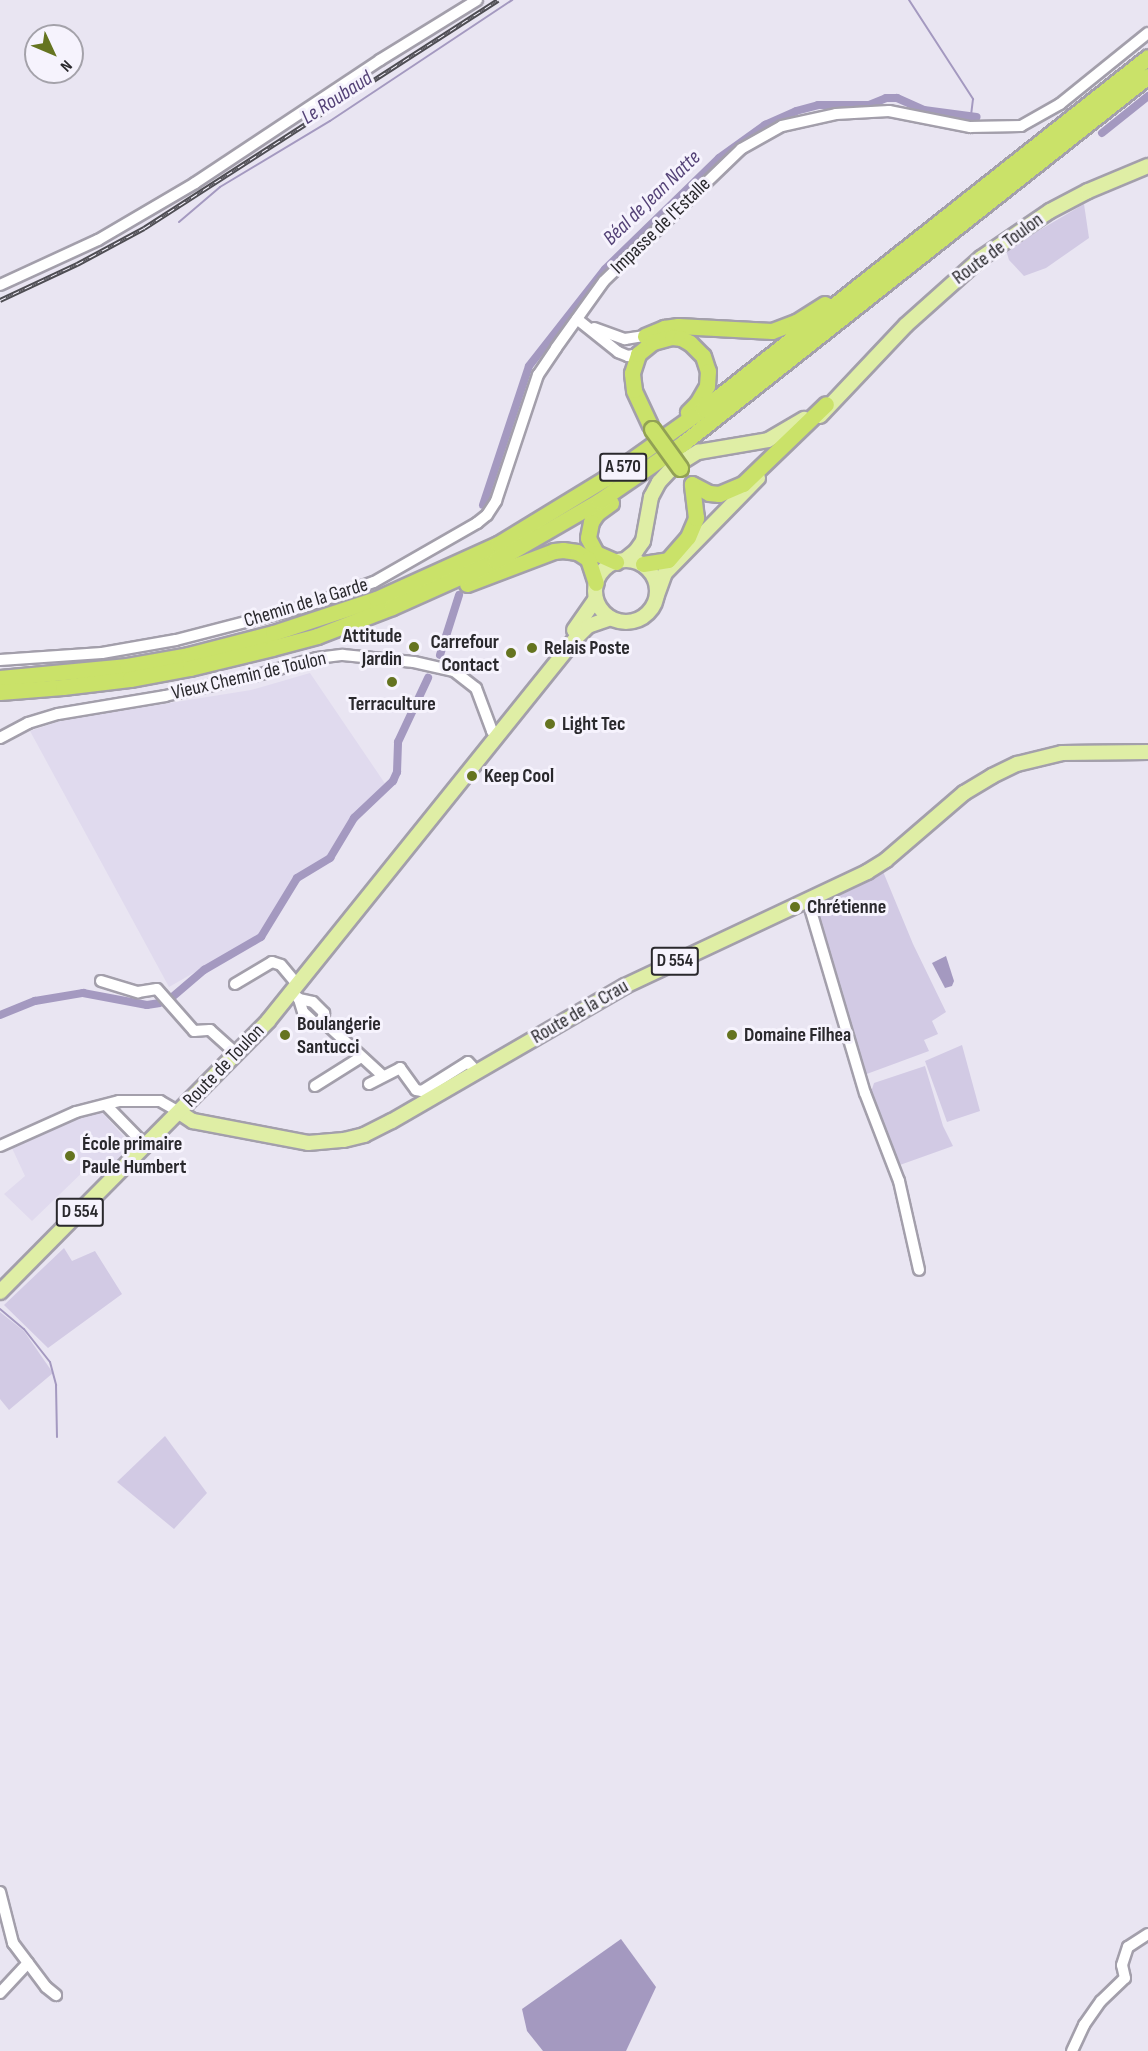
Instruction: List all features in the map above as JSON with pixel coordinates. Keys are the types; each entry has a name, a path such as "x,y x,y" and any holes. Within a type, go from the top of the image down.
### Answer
{"highway":[{"name":"A 570","path":"0,678 127,666 188,655 273,633 376,599 498,544 606,478 765,362 1148,57"},
{"name":"A 570","path":"0,692 63,687 180,670 317,636 393,607 495,561 616,489 729,408 1148,76"},
{"path":"620,561 602,558 590,546 588,530 597,513 714,429 793,367 1028,180 1056,149"},
{"path":"687,549 701,517 700,501 692,484 625,389 622,372 630,351 645,336 664,328 678,326 772,331 796,322 999,176"},
{"path":"376,599 517,526 578,490 671,426 704,394 708,379 706,363 698,349 690,343 681,338 663,338 630,351"},
{"path":"630,351 634,390 651,427"},
{"path":"692,484 709,494 719,494 743,484 826,404"},
{"path":"643,564 661,564 668,560 688,537 696,518 692,484"},
{"path":"317,636 371,622 554,551 570,550 584,556 592,564 596,583"}],"main road":[{"name":"Route de Toulon","path":"657,595 665,573 687,549 936,296 999,244 1088,191 1148,166"},
{"name":"Route de Toulon","path":"620,561 636,551 643,541 651,497 659,482 672,468 698,452 768,440 826,404 870,364"},
{"path":"620,561 643,564 655,578 657,595 654,605 640,619 630,622 611,618 604,613 596,599 596,583 600,574 620,561"},
{"name":"Route de Toulon","path":"0,1292 160,1133 296,992 596,599"},
{"name":"Route de Toulon","path":"427,822 487,749 499,728 582,632 597,622 611,618"},
{"name":"Route de la Crau","path":"179,1112 193,1121 308,1143 344,1140 364,1135 633,981 808,901 886,860 964,794 1017,764 1062,753 1148,752"},
{"path":"160,1133 193,1121"}],"street":[{"path":"0,285 98,240 195,183 380,60 477,0"},
{"name":"Impasse de l'Estalle","path":"578,320 604,281 648,236 741,149 782,126 836,114 889,111 970,127 1021,126 1060,104 1148,33"},
{"path":"578,320 630,351"},
{"path":"578,320 630,351"},
{"name":"Chemin de la Garde","path":"0,660 102,653 165,642 304,607 374,582 467,529 487,515 496,501 538,375 578,320"},
{"name":"Vieux Chemin de Toulon","path":"0,738 28,723 58,714 165,696 261,674 317,658 343,655 414,662 454,671 476,688 499,728"},
{"path":"808,901 865,1093 899,1181 919,1270"},
{"path":"235,984 272,962 281,965 296,992 313,1002 324,1013 322,1020 383,1076"},
{"path":"102,981 138,992 157,989 194,1031 210,1030 237,1054"},
{"path":"315,1086 361,1057"},
{"path":"369,1084 400,1068 416,1090 422,1091 468,1062 477,1072"},
{"path":"0,1146 76,1112 105,1104 144,1099 160,1101 179,1112"},
{"path":"105,1104 146,1146"},
{"path":"0,1892 13,1943 56,1995"},
{"path":"1072,2051 1084,2025 1101,2001 1125,1978 1122,1965 1128,1947 1148,1934"},
{"path":"0,1993 28,1963"}],"shaded area":[{"path":"1084,204 1089,238 1046,268 1024,276 1009,260 1006,250"},
{"path":"310,673 386,785 351,817 326,857 295,877 261,934 169,987 30,731 63,720 251,690"},
{"path":"882,869 913,944 946,1012 932,1021 938,1034 924,1040 929,1051 864,1075 813,905"},
{"path":"946,956 954,981 952,986 945,988 932,963"},
{"path":"962,1045 980,1111 947,1122 925,1061"},
{"path":"925,1066 943,1126 953,1146 897,1166 869,1098 874,1083"},
{"name":"École primaire Paule Humbert","path":"100,1110 133,1147 103,1177 89,1166 32,1221 4,1194 25,1176 11,1146 70,1118"},
{"path":"64,1248 72,1261 95,1251 122,1294 48,1348 4,1305"},
{"path":"0,1312 24,1331 53,1373 9,1410 0,1399"},
{"path":"165,1436 207,1493 174,1529 117,1482"},
{"path":"621,1939 656,1987 626,2051 543,2051 527,2031 522,2009"}],"waterway":[{"name":"Le Roubaud","path":"179,222 220,187 330,121 512,0"},
{"name":"Le Roubaud","path":"909,0 973,99 971,116"},
{"name":"Béal de Jean Natte","path":"1102,133 1148,96"},
{"name":"Béal de Jean Natte","path":"483,505 529,366 605,269 719,158 765,125 796,111 818,105 869,105 886,98 897,98 924,110 977,117"},
{"name":"Béal de Jean Natte","path":"440,655 459,595"},
{"name":"Béal de Jean Natte","path":"170,999 204,970 261,937 297,878 330,858 354,818 393,781 397,772 398,742 428,678"},
{"name":"Béal de Jean Natte","path":"0,1015 35,1001 83,993 147,1005 160,1003"},
{"path":"0,1309 24,1329 50,1362 56,1385 57,1437"}],"railway":[{"path":"0,300 77,264 144,228 498,0"}],"place":[{"name":"Attitude Jardin","path":"414,647"},
{"name":"Relais Poste","path":"532,648"},
{"name":"Carrefour Contact","path":"511,653"},
{"name":"Terraculture","path":"392,682"},
{"name":"Light Tec","path":"550,724"},
{"name":"Keep Cool","path":"472,776"},
{"name":"Chrétienne","path":"795,907"},
{"name":"Boulangerie Santucci","path":"285,1035"},
{"name":"Domaine Filhea","path":"732,1035"},
{"name":"École primaire Paule Humbert","path":"70,1156"}]}
